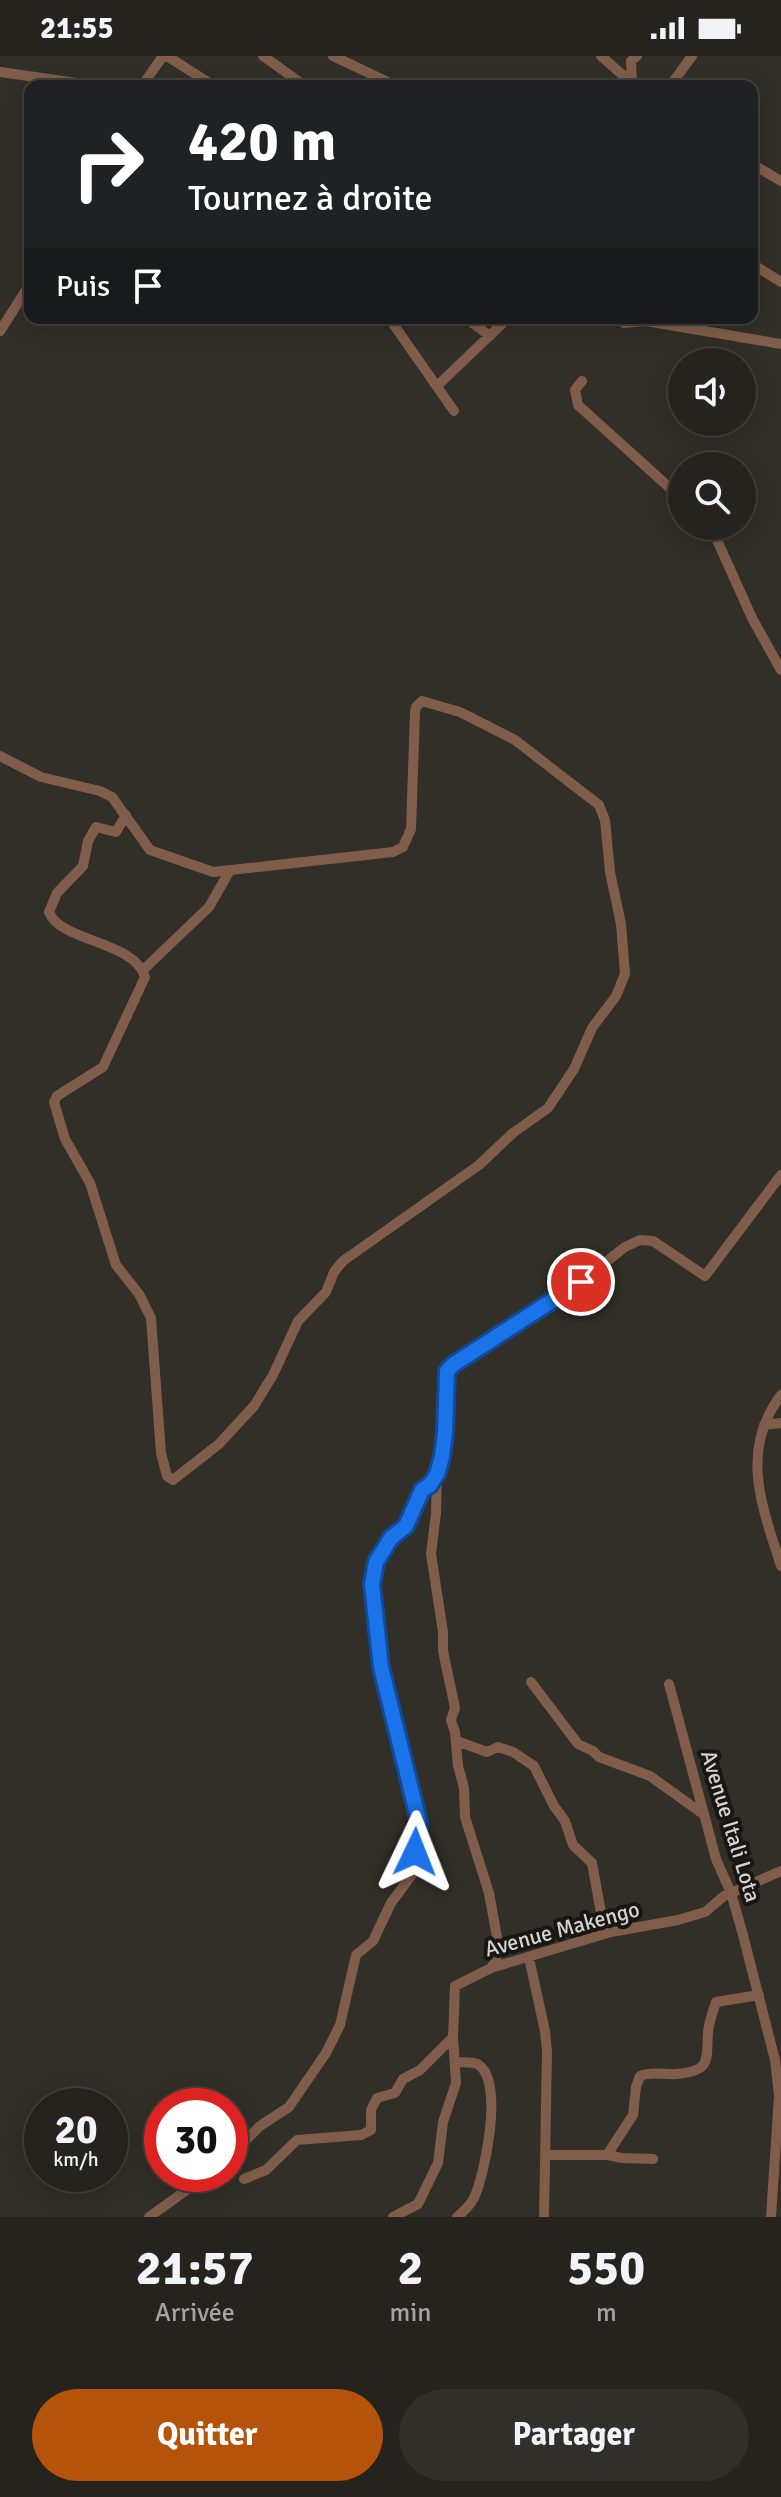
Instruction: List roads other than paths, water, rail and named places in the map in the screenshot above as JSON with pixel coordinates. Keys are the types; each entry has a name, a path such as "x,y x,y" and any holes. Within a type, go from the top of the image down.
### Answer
{"street":[{"path":"147,80 165,56 204,80"},
{"path":"263,56 294,80"},
{"path":"333,56 383,80"},
{"path":"601,56 629,80"},
{"path":"633,80 631,64 637,56"},
{"path":"674,80 690,57"},
{"path":"0,72 56,80"},
{"path":"758,167 779,177"},
{"path":"758,268 781,282"},
{"path":"0,331 24,293"},
{"path":"393,324 454,411"},
{"path":"474,324 490,336"},
{"path":"437,386 501,324"},
{"path":"664,324 781,344"},
{"path":"582,381 575,390 578,405 668,486"},
{"path":"717,540 752,618 781,670"},
{"path":"0,756 41,777 100,791 114,799 126,815 155,854 213,872 393,852 403,847 411,829 416,707 422,701 443,706 515,740 599,805 605,820 610,872 621,924 625,974 616,996 592,1028 574,1069 555,1101 513,1133 479,1165 343,1261 334,1272 326,1292 298,1321 274,1373 254,1406 219,1444 173,1480 167,1476 161,1453 151,1318 139,1294 116,1265 90,1183 65,1139 54,1102 57,1096 103,1067 145,977 143,970 118,949 102,946 54,922 49,912 57,893 83,866 88,841 96,827 116,832 126,815"},
{"path":"143,970 209,907 229,872"},
{"path":"491,1968 498,1950 496,1928 489,1893 465,1817 465,1792 451,1718 455,1708 443,1651 431,1554 437,1474 445,1432 447,1373 454,1364 564,1295 625,1247 640,1240 653,1241 705,1276 781,1175"},
{"path":"781,1395 764,1425 756,1472 762,1504 781,1566"},
{"path":"764,1425 781,1423"},
{"path":"248,2138 289,2107 326,2053 340,2025 356,1955 373,1941 391,1903 414,1872 419,1822 381,1667 372,1584 376,1562 391,1538 406,1526 422,1490 430,1485 437,1474"},
{"path":"531,1682 578,1744 593,1751 597,1757 650,1776 703,1814"},
{"name":"Avenue Itali Lota","path":"669,1684 716,1859 731,1893 775,2060 779,2096 771,2217"},
{"path":"457,1741 487,1752 498,1747 533,1765 565,1822 573,1845 592,1863 603,1924 611,1932"},
{"name":"Avenue Makengo","path":"393,2217 418,2204 436,2171 443,2122 448,2101 455,2089 454,1987 491,1968 611,1932 705,1912 731,1893 781,1871"},
{"path":"529,1958 545,2031 548,2081 544,2217"},
{"path":"607,2155 633,2115 640,2076 701,2068 707,2062 708,2029 716,2002 759,1995"},
{"path":"248,2177 266,2170 297,2140 368,2132 371,2110 377,2098 395,2093 405,2077 420,2070 453,2037"},
{"path":"455,2062 481,2066 489,2088 491,2111 489,2146 476,2193 472,2202 457,2217"},
{"path":"546,2155 653,2159"},
{"path":"149,2217 184,2192"}]}
